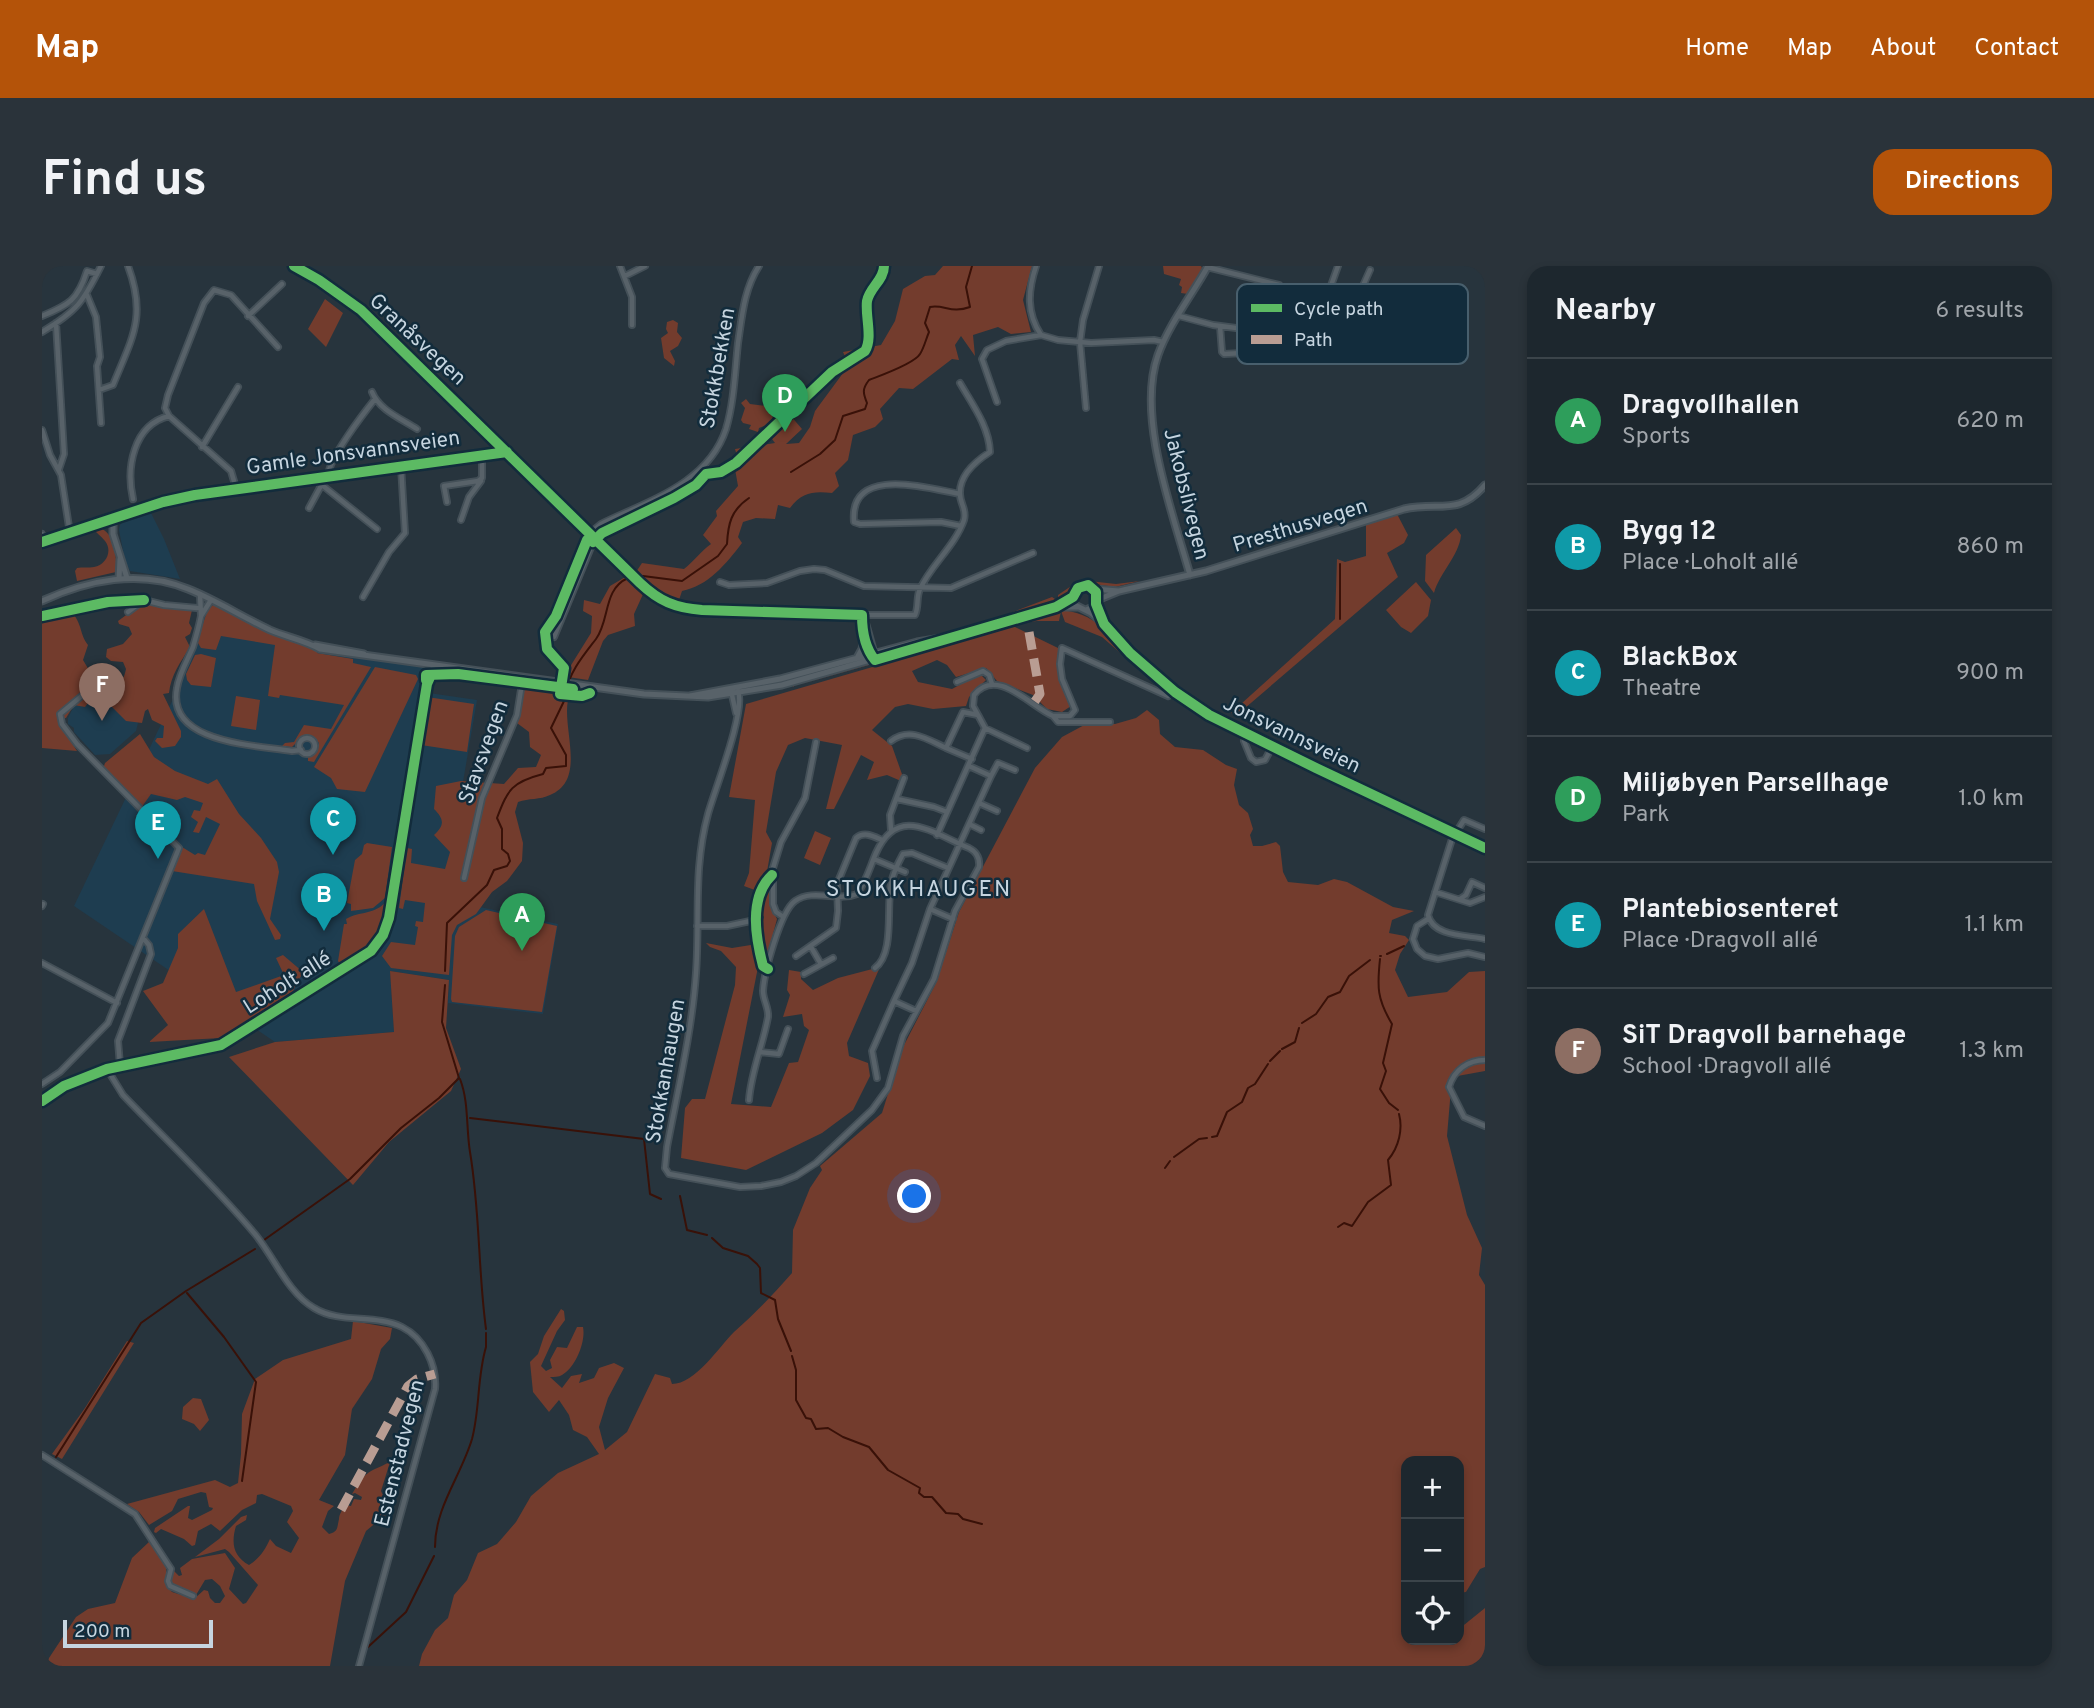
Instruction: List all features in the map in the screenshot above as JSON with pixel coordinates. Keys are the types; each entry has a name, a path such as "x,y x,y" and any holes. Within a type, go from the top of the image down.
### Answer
{"street":[{"path":"42,332 74,310 87,295 101,266"},
{"path":"99,390 113,385 138,318 137,296 128,266"},
{"name":"Granåsvegen","path":"294,266 361,310 507,452"},
{"path":"620,266 632,297 632,325"},
{"path":"625,276 645,266"},
{"name":"Stokkbekken","path":"590,533 601,524 684,483 702,468 716,449 729,416 744,300 759,266"},
{"path":"868,341 868,297 884,274 884,266"},
{"path":"1036,266 1029,293 1030,308 1041,335"},
{"path":"1086,408 1080,342 1083,320 1099,266"},
{"name":"Jakobslivegen","path":"1190,575 1155,440 1151,406 1155,362 1163,342 1208,266 1275,284"},
{"path":"1332,284 1338,266"},
{"path":"42,316 72,301 88,269 97,274"},
{"path":"1364,284 1370,270"},
{"path":"248,316 282,284"},
{"path":"236,488 231,471 169,416 165,408 168,394 214,290 231,295 278,346"},
{"path":"87,295 96,317 100,356 97,366 101,423"},
{"path":"1179,316 1237,327"},
{"path":"57,323 64,454 59,469"},
{"path":"1220,326 1222,352 1237,353"},
{"path":"997,402 984,365 984,354 1006,341 1041,335 1080,342 1163,342"},
{"path":"507,452 649,592 674,607 862,618 914,616 920,588 961,526 965,508 960,494 965,476 974,463 990,452 985,426 960,383"},
{"path":"202,447 238,387"},
{"path":"372,392 375,399 417,429"},
{"path":"325,476 335,456 375,399"},
{"path":"133,499 130,485 135,444 142,432 159,419 169,416"},
{"path":"42,430 50,455 59,469 69,527"},
{"name":"Gamle Jonsvannsveien","path":"42,537 113,520 173,500 236,488 507,452"},
{"name":"Gamle Jonsvannsveien","path":"461,520 469,497 481,480 482,454"},
{"name":"Gamle Jonsvannsveien","path":"363,597 389,552 405,533 401,465"},
{"name":"Gamle Jonsvannsveien","path":"309,508 325,476"},
{"path":"447,502 444,486 481,480"},
{"name":"Gamle Jonsvannsveien","path":"322,485 376,529"},
{"path":"960,494 902,485 874,485 863,493 855,508 854,523 941,522 961,526"},
{"name":"Presthusvegen","path":"1097,602 1119,591 1190,575 1404,509 1430,505 1455,506 1470,500 1485,485"},
{"path":"113,520 113,534 123,579"},
{"path":"105,522 113,534"},
{"path":"554,637 592,545 597,541"},
{"path":"720,582 729,585 767,583 814,569 825,570 864,586 951,588 1033,553"},
{"path":"42,601 88,584 123,579 168,583 200,594 270,630 312,645 426,664 653,695 690,696 780,679 856,659 942,641 947,637 1056,607 1073,597"},
{"path":"1056,607 1078,607 1086,610 1097,602 1094,589 1088,585 1075,590 1073,597 1078,607"},
{"name":"Presthusvegen","path":"1094,589 1119,591"},
{"path":"200,594 201,616"},
{"path":"128,612 144,600 197,608"},
{"path":"211,600 201,616 176,693 184,719 192,728 206,736 292,751 301,750"},
{"name":"Jonsvannsveien","path":"1097,602 1104,624"},
{"name":"Jonsvannsveien","path":"1086,610 1175,692 1209,715 1485,848"},
{"path":"856,659 862,649 862,618"},
{"path":"862,618 873,656"},
{"path":"864,635 873,656"},
{"path":"1027,748 985,728 973,706 974,695 984,686 992,684 1012,690 1054,716 1070,716 1075,710 1062,680 1062,648 1168,696"},
{"path":"690,696 695,698 732,695 791,683 873,656"},
{"name":"Loholt allé","path":"426,664 427,684"},
{"name":"Loholt allé","path":"42,1101 64,1086 107,1069 221,1045 365,956 377,944 388,918 427,684 434,665"},
{"path":"957,682 983,671 989,675 992,684"},
{"name":"Stavsvegen","path":"464,878 482,798 517,715 523,677"},
{"path":"736,687 740,693"},
{"path":"732,695 736,687"},
{"path":"42,1084 60,1072 108,1023 178,848 88,756 62,724 60,714 90,689"},
{"name":"Stokkanhaugen","path":"740,693 732,740 703,831 698,863 694,995 666,1172 717,1184 751,1187 781,1182 806,1170 872,1110 882,1098 900,1042 939,968 953,919 979,863 975,852 959,844"},
{"name":"Stokkanhaugen","path":"732,695 737,714"},
{"path":"946,748 963,712 978,715"},
{"path":"1054,716 1055,721 1060,723 1110,722"},
{"path":"937,835 985,728"},
{"path":"891,741 912,733 972,759"},
{"path":"1244,741 1251,758 1256,762 1265,760 1272,747"},
{"path":"782,916 776,912 773,904 773,868 781,842 805,798 816,742"},
{"path":"877,1077 872,1051 912,963 930,909 948,868 998,763 1015,771"},
{"path":"969,766 991,776"},
{"path":"891,830 890,815 904,778"},
{"path":"897,799 947,812"},
{"path":"979,803 997,811"},
{"path":"1485,828 1464,820 1455,834 1428,919 1417,926 1413,939 1417,949 1425,956 1438,959 1468,953 1485,957"},
{"path":"969,824 981,830"},
{"path":"749,1100 768,1014 764,989 782,916 788,907 802,898 853,896 859,892 882,840 891,830 901,826 912,825 959,844"},
{"path":"796,956 836,928 837,881 856,838 868,834 882,840"},
{"path":"874,968 884,959 886,952 888,904 895,869 902,855 908,852 948,868"},
{"path":"874,859 905,872"},
{"path":"1460,900 1466,895 1472,882 1485,888"},
{"path":"1435,892 1473,903 1485,897"},
{"path":"930,909 953,919"},
{"path":"1428,919 1439,930 1485,939"},
{"path":"697,926 727,926 755,920"},
{"path":"120,1065 118,1041 151,954 149,944 143,938"},
{"path":"811,947 821,964"},
{"path":"804,974 833,958"},
{"path":"42,962 117,1003"},
{"path":"894,1001 916,1011"},
{"path":"760,1052 779,1054 788,1029"},
{"path":"1485,1060 1463,1066 1452,1078 1449,1087 1464,1118 1485,1126"},
{"name":"Estenstadvegen","path":"107,1069 124,1095 253,1233 307,1303 319,1311 388,1322 406,1329 430,1358 435,1382 432,1399 359,1666"},
{"path":"42,1455 135,1514 171,1569 168,1581 170,1586 193,1596"}],"shaded area":[{"path":"943,266 1032,266 1023,300 1031,332 1011,334 998,327 973,335 975,356 961,336 955,345 959,360 952,359 913,389 899,388 880,409 883,419 875,427 853,435 848,460 835,473 839,486 832,493 809,494 790,508 778,505 775,519 756,518 743,522 738,537 742,543 730,559 708,579 682,591 679,600 661,594 636,572 642,563 684,569 711,544 703,535 717,516 716,511 738,486 735,469 739,463 735,449 775,443 769,435 790,415 802,429 786,444 799,443 810,427 815,411 849,365 843,352 881,345 895,321 903,289 925,276 935,275"},
{"path":"1163,266 1202,268 1188,294 1181,293 1181,279 1164,274"},
{"path":"325,299 343,313 326,347 308,329"},
{"path":"673,320 678,323 677,332 682,338 678,346 670,351 675,361 674,366 664,358 661,338 668,333 667,322"},
{"path":"746,399 750,404 767,406 773,412 772,423 759,428 758,432 749,429 751,425 741,420 745,408 741,403"},
{"path":"150,511 180,579 130,571 125,561 120,525 124,520"},
{"path":"1397,514 1408,535 1404,543 1387,553 1398,577 1238,714 1231,713 1335,619 1337,559 1345,562 1366,556 1366,524"},
{"path":"97,527 108,533 111,539 116,572 77,581 77,568 98,566 107,557 107,545 93,528"},
{"path":"1456,528 1461,535 1460,543 1434,593 1425,581 1426,555"},
{"path":"627,576 644,592 634,614 635,626 608,635 603,641 588,680 568,677 568,670 591,633 592,616 583,611 584,600 600,604 610,586"},
{"path":"1080,580 1116,584 1140,581 1115,587 1081,582 1059,602 1009,617 1000,617 1052,597 1058,601 1058,595"},
{"path":"1416,582 1431,600 1428,616 1411,633 1401,627 1386,610"},
{"path":"144,602 163,608 192,610 189,623 192,628 190,634 185,637 190,647 179,664 169,693 163,694 181,731 181,737 175,746 162,748 155,741 157,738 163,738 164,726 152,720 148,709 142,723 126,721 100,695 92,698 85,707 74,705 66,718 62,719 61,726 77,751 42,748 42,620 72,612 88,645 83,660 89,670 85,690 94,691 114,686 123,678 126,669 123,662 111,661 106,657 107,649 123,644 132,634 129,627 119,624 118,621"},
{"path":"213,604 270,630 312,645 434,665 429,693 477,700 443,899 558,924 543,1014 448,1003 449,980 390,971 394,1032 275,1042 74,906 176,693 206,609"},
{"path":"213,605 266,631 317,649 317,653 353,659 353,663 371,667 314,762 308,761 308,757 317,752 319,743 311,735 302,737 292,747 282,746 294,742 304,725 331,729 344,705 280,695 279,698 268,696 275,645 221,636 216,650 201,648 198,638 208,609"},
{"path":"1058,610 1071,611 1093,620 1110,635 1133,664 1102,637 1065,622 1061,611 1059,621 1014,624 791,687"},
{"path":"1013,626 1058,648 1061,677 1071,706 1062,712 1047,709 1033,695 997,681 986,668 956,677 947,665 937,660 912,671 918,682 952,689 980,674 986,680 969,697 966,706 933,709 908,704 895,707 872,730 892,746 903,777 901,781 887,775 867,780 874,762 861,755 834,809 826,809 842,745 805,738 788,745 776,772 766,832 772,843 765,883 760,892 744,886 749,873 755,800 729,797 746,704"},
{"path":"195,655 216,658 211,687 191,685 187,680 186,674"},
{"path":"375,667 416,675 418,679 365,792 337,789 331,778 314,767"},
{"path":"524,684 560,689 559,695 568,700 571,753 568,778 561,788 550,795 518,802 515,812 523,843 522,861 507,881 492,892 476,914 457,925 452,935 449,975 391,968 382,956 391,942 415,945 418,927 415,926 416,921 423,922 425,903 405,900 403,909 399,908 407,848 412,849 411,863 445,869 450,852 434,835 442,822 434,809 436,786 461,781 504,784 518,768 536,767 541,755 530,747 529,732 517,723"},
{"path":"112,689 131,699 138,723 136,731 110,754 95,755 68,724 68,718 75,704"},
{"path":"236,696 260,700 256,730 231,726"},
{"path":"427,697 474,704 467,752 421,745"},
{"path":"1147,710 1159,720 1160,734 1175,747 1203,750 1237,769 1234,785 1239,805 1248,813 1253,829 1250,835 1253,846 1276,842 1280,846 1283,872 1288,882 1318,885 1334,879 1347,882 1393,907 1414,911 1392,920 1389,933 1405,936 1409,940 1400,954 1395,970 1408,997 1447,992 1469,972 1485,971 1485,1071 1452,1077 1447,1136 1467,1215 1482,1248 1479,1275 1485,1285 1485,1567 1480,1569 1464,1592 1464,1456 1401,1456 1401,1645 1464,1645 1464,1625 1485,1608 1485,1666 419,1666 422,1654 435,1630 448,1618 454,1595 467,1580 478,1553 497,1544 516,1522 531,1496 558,1473 599,1454 587,1437 573,1430 569,1415 559,1400 549,1412 533,1392 530,1362 538,1354 544,1336 561,1309 564,1311 565,1320 541,1366 546,1371 552,1368 550,1360 557,1347 567,1348 577,1327 583,1327 584,1333 579,1353 572,1366 561,1376 550,1377 562,1388 571,1376 582,1374 579,1383 594,1378 599,1368 614,1363 624,1368 608,1398 599,1427 605,1450 627,1432 655,1374 670,1378 672,1384 698,1372 792,1273 793,1230 810,1188 822,1170 820,1166 882,1113 902,1049 936,983 959,912 1035,768 1062,737 1088,723 1115,724 1136,718"},
{"path":"140,734 154,757 175,771 208,784 217,779 239,814 261,838 277,862 279,872 270,919 281,935 280,939 275,940 257,901 254,884 172,871 182,847 195,855 205,855 220,824 206,817 199,833 193,832 198,822 191,817 194,810 200,811 203,803 185,797 177,800 151,794 141,808 103,769 105,763"},
{"path":"815,831 831,838 820,865 804,858"},
{"path":"367,843 392,847 385,898 373,908 351,911 351,904 347,903 355,860 362,854"},
{"path":"769,886 770,905 777,919 769,949 759,962 731,1104 771,1107 789,1063 798,1062 809,1030 804,1026 802,1014 783,1017 790,995 787,990 789,970 801,972 801,979 813,990 838,978 880,967 847,1043 849,1056 868,1063 870,1076 853,1110 822,1133 746,1170 681,1158 685,1108 692,1099 705,1099 735,985 736,967 721,951 706,943 732,948 757,944 764,917 755,902"},
{"path":"389,901 379,933 369,947 342,967 338,961 346,919 377,909"},
{"path":"204,909 236,992 284,975 276,958 283,955 303,972 293,991 221,1038 149,1042 168,1025 143,991 163,983 178,948 178,934"},
{"path":"486,910 557,926 542,1012 452,1002 455,936 459,927"},
{"path":"390,971 449,980 446,1028 461,1069 451,1091 389,1142 353,1185 229,1057 275,1042 394,1032"},
{"path":"353,1321 392,1328 390,1339 381,1349 372,1379 352,1409 345,1455 319,1500 334,1506 328,1511 322,1527 329,1534 336,1531 345,1505 351,1506 354,1499 361,1500 362,1497 352,1494 360,1481 371,1471 390,1462 381,1491 390,1511 366,1531 345,1581 330,1666 47,1666 49,1658 76,1617 88,1609 115,1603 132,1558 150,1541 166,1566 167,1586 172,1592 194,1599 204,1590 208,1591 215,1603 220,1603 225,1596 220,1586 212,1579 205,1580 196,1595 171,1585 170,1579 174,1571 179,1576 182,1575 180,1568 192,1559 225,1553 235,1568 229,1589 243,1604 246,1603 258,1585 229,1552 225,1549 195,1557 219,1539 241,1517 247,1515 246,1520 236,1526 234,1543 240,1558 249,1565 256,1560 270,1539 276,1546 291,1553 299,1538 287,1522 293,1511 291,1506 262,1494 257,1495 256,1503 242,1510 220,1531 211,1524 198,1531 195,1545 192,1546 184,1539 161,1529 156,1533 155,1528 188,1506 188,1518 192,1520 212,1510 206,1493 178,1499 172,1511 149,1525 139,1512 127,1504 215,1480 230,1487 238,1483 242,1414 255,1379 283,1360 351,1339"},
{"path":"127,1341 134,1343 62,1459 52,1454 85,1408"},
{"path":"193,1398 201,1399 209,1420 200,1431 194,1424 182,1419 183,1407"}],"waterway":[{"name":"Stokkbekken","path":"791,472 820,454 835,440 843,416 865,409 867,403 864,391 869,380 904,366 920,354 929,332 925,323 930,307 958,310 970,307 966,287 972,266"},
{"name":"Stokkbekken","path":"643,576 682,581 718,556 727,544 734,513 749,498"},
{"path":"1340,564 1340,619"},
{"name":"Stokkbekken","path":"565,694 574,671 600,631 614,589 628,578"},
{"name":"Stokkbekken","path":"445,971 447,923 487,885 494,870 507,866 510,861 508,854 502,849 502,829 497,818 508,793 524,780 543,774 546,768 566,766 566,755 551,728 565,699"},
{"path":"1387,954 1404,946"},
{"path":"1380,959 1379,993 1392,1024 1383,1063 1386,1071 1380,1089 1389,1103 1398,1110"},
{"path":"1302,1023 1316,1014 1328,997 1340,992 1349,976 1370,960"},
{"path":"264,1240 350,1179 401,1128 459,1078 442,1022 445,985"},
{"path":"1282,1049 1295,1042 1299,1028"},
{"path":"1270,1061 1280,1051"},
{"path":"1212,1137 1217,1136 1227,1112 1242,1102 1248,1088 1255,1084 1268,1064"},
{"path":"460,1079 466,1106 476,1196 486,1329"},
{"path":"1338,1227 1344,1223 1352,1226 1368,1202 1391,1185 1388,1160 1399,1138 1399,1114"},
{"path":"470,1118 644,1139 650,1194 661,1199"},
{"path":"1174,1157 1199,1139 1207,1138"},
{"path":"1165,1168 1170,1161"},
{"path":"680,1196 687,1230 707,1235"},
{"path":"712,1238 723,1248 748,1256 760,1268 761,1293 775,1300 778,1319 791,1351"},
{"path":"56,1457 141,1323 186,1291 255,1249"},
{"path":"187,1293 224,1337 256,1382 242,1481"},
{"path":"435,1547 439,1518 472,1439 486,1333"},
{"path":"792,1356 796,1370 796,1400 816,1429 828,1428 869,1447 888,1470 920,1488 919,1493 924,1497 932,1497 946,1513 958,1514 963,1519 982,1524"},
{"path":"368,1647 406,1612 434,1556"}],"marked path":[{"path":"1029,632 1040,694 1033,704"},
{"path":"341,1510 408,1386 417,1379 435,1374"}],"cycle path":[{"path":"294,266 361,310 640,583 668,602 702,610 862,615 865,639 875,660 1056,607 1073,597 1078,588 1088,585 1096,592 1096,604 1104,624 1130,653 1175,692 1209,715 1485,848"},
{"path":"590,693 582,696 560,694 564,668 547,649 545,632 556,616 587,540 593,542 602,533 696,485 706,474 721,472 736,463 832,372 865,351 869,333 867,301 882,275 884,266"},
{"path":"42,542 163,502 195,495 507,452"},
{"path":"42,616 108,602 144,600"},
{"path":"426,680 426,675 458,674 573,689"},
{"path":"42,1101 64,1086 107,1069 221,1045 371,951 383,935 389,918 427,684 431,675"},
{"path":"768,969 763,966 760,955 756,919 759,895 772,875"}],"place":[{"name":"Miljøbyen Parsellhage","path":"785,432"},
{"name":"SiT Dragvoll barnehage","path":"102,721"},
{"name":"BlackBox","path":"333,855"},
{"name":"Plantebiosenteret","path":"158,859"},
{"name":"Bygg 12","path":"324,931"},
{"name":"Dragvollhallen","path":"522,951"}],"district":[{"name":"STOKKHAUGEN","path":"919,888"}]}
